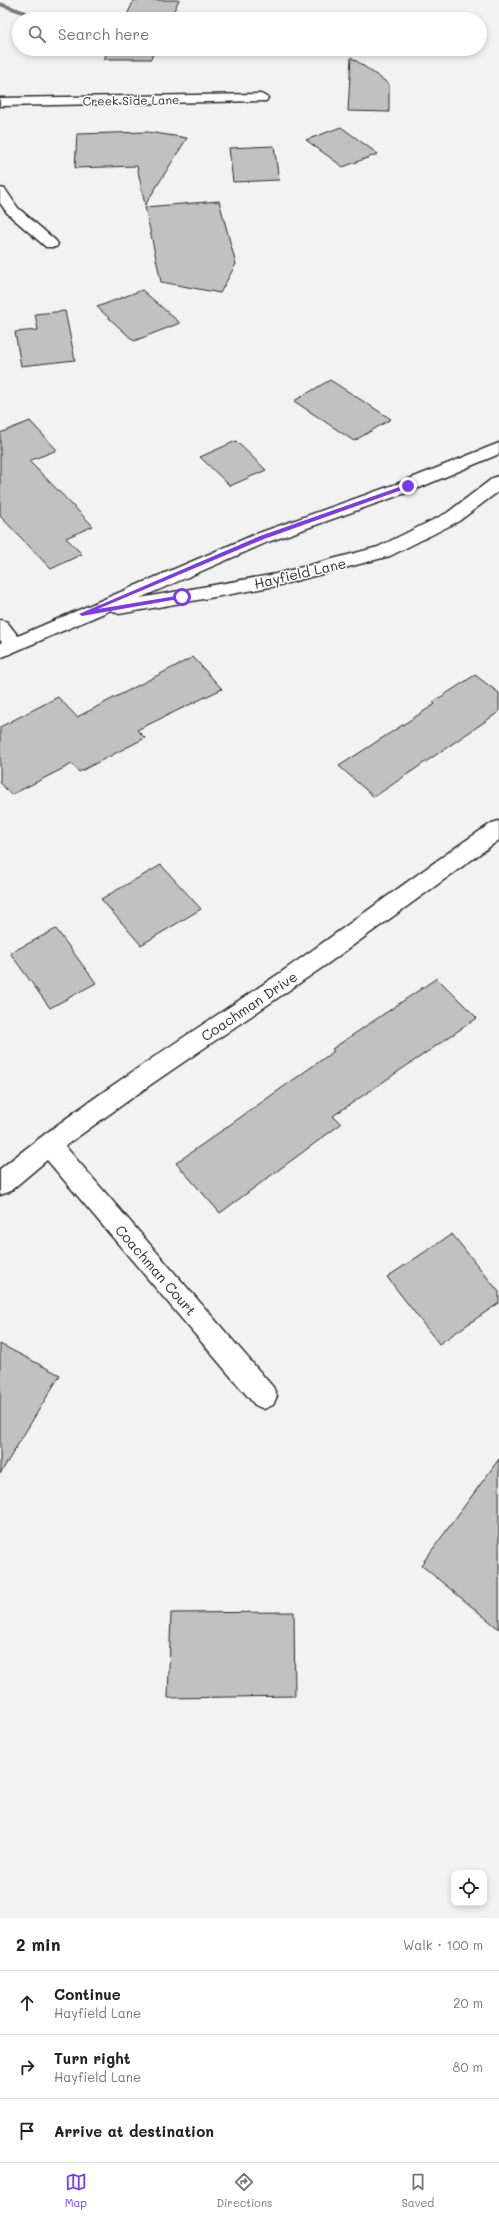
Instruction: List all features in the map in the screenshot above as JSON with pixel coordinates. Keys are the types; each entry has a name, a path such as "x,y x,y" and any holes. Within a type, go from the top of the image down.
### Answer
{"street":[{"name":"Creek Side Lane","path":"0,102 261,98"},
{"path":"0,192 13,211 51,244"},
{"name":"Hayfield Lane","path":"7,647 262,538 408,486 499,448"},
{"name":"Hayfield Lane","path":"82,614 276,580 384,552 453,517 499,482"},
{"path":"0,627 7,647"},
{"name":"Coachman Drive","path":"0,1184 48,1144 306,967 452,860 499,829"},
{"name":"Coachman Court","path":"48,1144 264,1396"}],"building":[{"path":"134,0 179,0 173,12 128,12"},
{"path":"106,56 152,56 151,59 104,59"},
{"path":"351,57 389,84 389,112 348,111"},
{"path":"341,127 378,154 343,167 306,140"},
{"path":"148,132 187,138 145,205 137,166 75,168 77,134"},
{"path":"274,146 279,180 233,182 229,148"},
{"path":"219,201 236,264 220,293 161,282 145,207"},
{"path":"142,290 180,323 134,341 97,307"},
{"path":"65,311 75,360 21,366 15,332 38,330 35,314"},
{"path":"330,380 391,419 354,441 294,401"},
{"path":"30,421 57,450 29,461 93,526 66,538 82,554 51,569 0,516 0,433"},
{"path":"236,441 266,470 230,486 200,457"},
{"path":"193,657 222,689 137,730 145,738 79,772 72,764 11,795 0,782 0,727 58,697 77,717"},
{"path":"475,675 499,693 499,712 374,797 339,766 435,704 433,702"},
{"path":"161,865 201,909 141,945 101,899"},
{"path":"56,929 96,983 50,1008 10,953"},
{"path":"437,978 477,1018 333,1116 341,1124 220,1213 176,1163 334,1051 332,1049"},
{"path":"452,1234 499,1292 499,1303 439,1344 387,1277"},
{"path":"0,1344 60,1375 0,1474"},
{"path":"499,1459 499,1629 421,1565"},
{"path":"294,1612 295,1696 168,1698 171,1613"}],"waterway":[{"path":"0,4 23,12"}],"route":[{"path":"182,597 82,614 262,538 408,486"}]}
